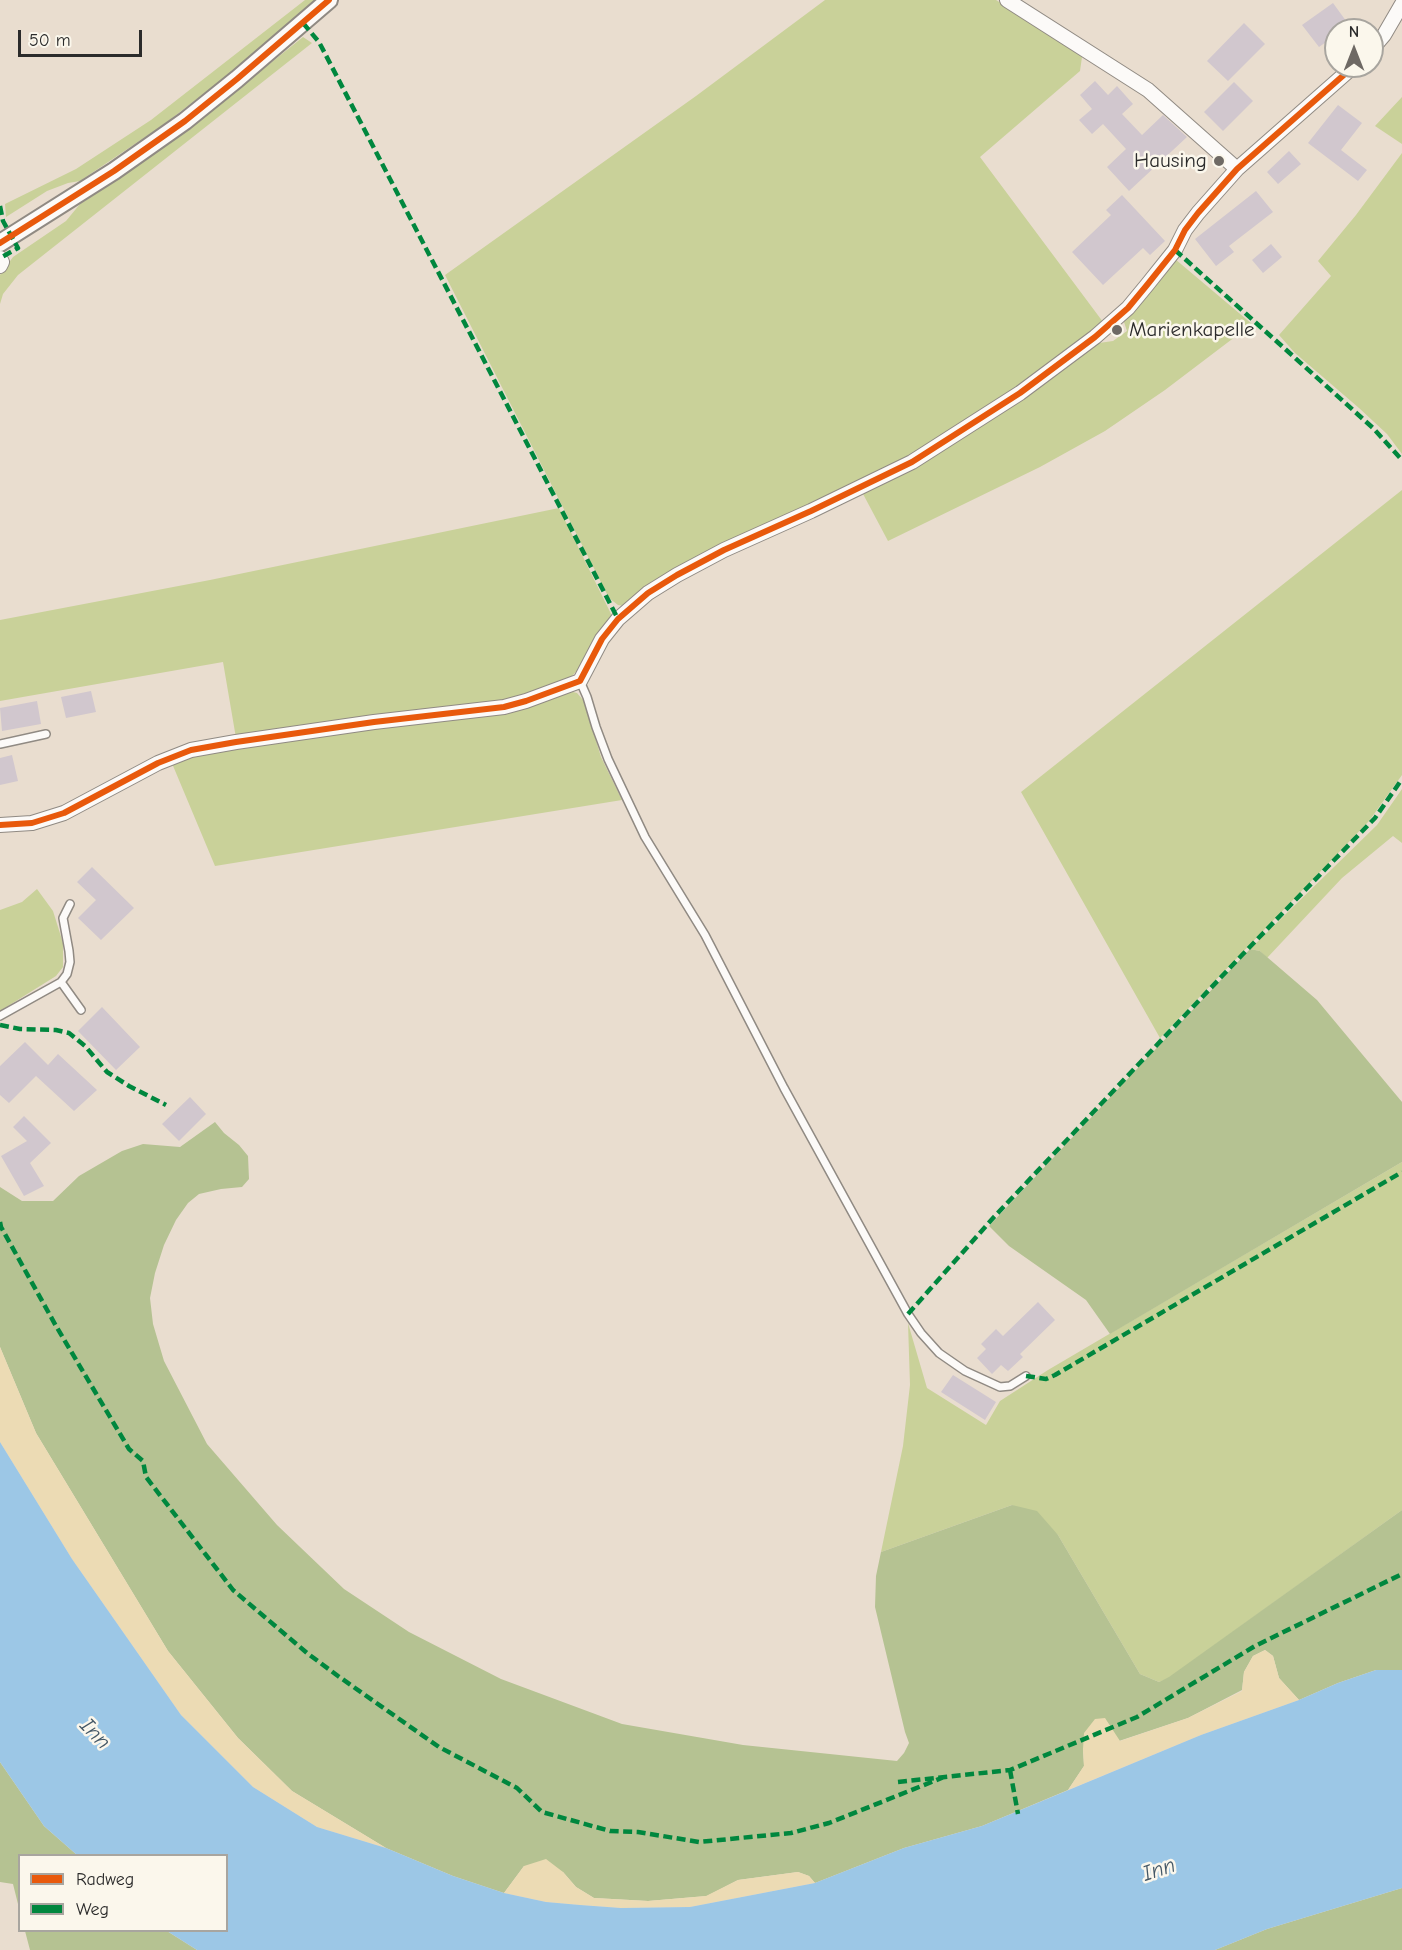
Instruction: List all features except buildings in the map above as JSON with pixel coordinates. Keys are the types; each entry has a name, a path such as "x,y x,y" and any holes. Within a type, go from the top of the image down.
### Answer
{"street":[{"path":"0,243 114,171 184,122 237,80 329,0"},
{"path":"1007,0 1148,90 1237,169"},
{"path":"1384,35 1402,4"},
{"path":"0,825 32,823 64,813 158,763 191,750 374,722 504,707 580,681 602,639 618,619 648,593 724,550 912,462 1020,393 1095,337 1134,301 1175,250 1185,230 1198,213 1237,169 1340,78"},
{"path":"0,258 2,262 0,267"}],"lane":[{"path":"580,681 588,696 608,759 645,837 705,935 784,1088 908,1314 939,1353 965,1371 1000,1387 1010,1386 1026,1376"},
{"path":"0,744 46,734"},
{"path":"0,1016 61,982 67,974 70,962 63,918 70,904"},
{"path":"61,982 81,1010"}],"green space":[{"path":"305,0 317,0 240,66 163,125 80,181 47,191 6,217 5,204 76,169 151,120"},
{"path":"825,0 996,0 1079,52 1082,57 1080,71 980,157 1103,322 1028,382 923,450 624,606 618,605 609,598 445,275 696,96"},
{"path":"303,37 312,43 18,275 3,294 0,304 0,275 13,257 66,221 80,204 123,176 212,110"},
{"path":"1402,97 1402,144 1375,126"},
{"path":"1402,153 1402,454 1387,434 1295,353 1279,335 1331,276 1318,261"},
{"path":"1175,259 1252,324 1165,390 1105,431 1040,467 888,541 862,492 1092,344 1113,341 1127,331 1123,319"},
{"path":"1402,490 1402,775 1369,821 1160,1038 1021,792"},
{"path":"559,508 613,618 584,663 572,676 560,684 503,703 236,738 223,662 0,701 0,620 210,580"},
{"path":"573,692 584,701 601,757 622,800 215,866 171,761 187,755"},
{"path":"1402,789 1402,843 1393,836 1342,878 1267,958 1260,951 1250,949 1377,825"},
{"path":"37,889 53,911 63,943 63,967 56,976 0,1011 0,910 22,902"},
{"path":"1250,949 1260,951 1317,1000 1402,1102 1402,1162 1110,1334 1086,1300 1009,1246 989,1226"},
{"path":"215,1122 248,1156 249,1179 242,1187 199,1194 188,1203 176,1220 164,1245 150,1298 153,1324 164,1361 207,1444 277,1525 344,1589 409,1632 501,1679 622,1724 743,1745 897,1761 909,1743 875,1607 876,1576 881,1552 1012,1505 1037,1511 1058,1535 1140,1674 1159,1682 1402,1510 1402,1670 1376,1670 1299,1700 1279,1678 1273,1656 1265,1650 1253,1656 1244,1672 1242,1690 1188,1718 1119,1741 1105,1719 1083,1749 1084,1766 1068,1790 982,1826 904,1848 815,1883 809,1876 798,1872 738,1880 707,1896 648,1901 594,1898 576,1887 563,1872 524,1866 504,1893 453,1876 386,1848 292,1791 238,1738 168,1651 36,1433 0,1347 0,1187 22,1201 53,1201 79,1176 122,1151 143,1144 180,1147"},
{"path":"1402,1162 1402,1510 1169,1678 1159,1682 1140,1674 1058,1535 1012,1505 881,1552 903,1446 910,1385 908,1323 927,1388 986,1425 1000,1401 1048,1370"},
{"path":"0,1762 44,1826 76,1854 18,1854 18,1904 13,1884 0,1882"},
{"path":"1402,1888 1402,1950 1215,1950 1267,1929"},
{"path":"25,1932 169,1932 197,1950 30,1950"}],"sand":[{"path":"0,1347 36,1433 168,1651 238,1738 292,1791 386,1848 317,1827 253,1787 181,1715 72,1559 0,1442"},
{"path":"1265,1650 1273,1656 1279,1678 1299,1700 1201,1735 1068,1790 1084,1766 1084,1733 1095,1719 1105,1718 1120,1741 1188,1718 1242,1691 1244,1672 1253,1656"},
{"path":"546,1859 563,1872 576,1887 594,1898 648,1901 706,1896 738,1880 798,1872 809,1876 815,1883 690,1907 621,1908 580,1905 546,1902 504,1893 524,1866"}],"water":[{"name":"Inn","path":"0,1442 72,1559 181,1715 253,1787 317,1827 386,1848 453,1876 504,1893 546,1902 580,1905 621,1908 690,1907 815,1883 904,1848 982,1826 1201,1735 1376,1670 1402,1670 1402,1888 1267,1929 1215,1950 197,1950 169,1932 228,1932 228,1854 76,1854 44,1826 0,1762"}],"marked path":[{"path":"303,23 319,42 618,619"},
{"path":"0,206 3,221 18,248 0,258"},
{"path":"1175,250 1373,428 1402,460"},
{"path":"908,1314 994,1217 1375,818 1402,779"},
{"path":"0,1025 69,1033 85,1046 107,1072 166,1105"},
{"path":"1026,1376 1046,1379 1055,1375 1402,1172"},
{"path":"0,1222 56,1326 129,1449 143,1461 146,1477 233,1590 307,1653 338,1676 439,1747 517,1788 542,1812 610,1831 638,1832 699,1842 791,1833 829,1823 944,1777"},
{"path":"898,1782 1010,1770 1137,1717 1255,1646 1402,1574"},
{"path":"1010,1770 1018,1814"}],"cycle path":[{"path":"0,243 114,171 185,121 329,0"},
{"path":"0,825 32,823 64,813 158,763 191,750 374,722 504,707 580,681 602,639 618,619 648,593 724,550 912,462 1020,393 1095,337 1128,308 1175,250 1185,230 1198,213 1237,169 1340,78"}],"place":[{"name":"Hausing","path":"1219,161"},
{"name":"Marienkapelle","path":"1117,330"}]}
